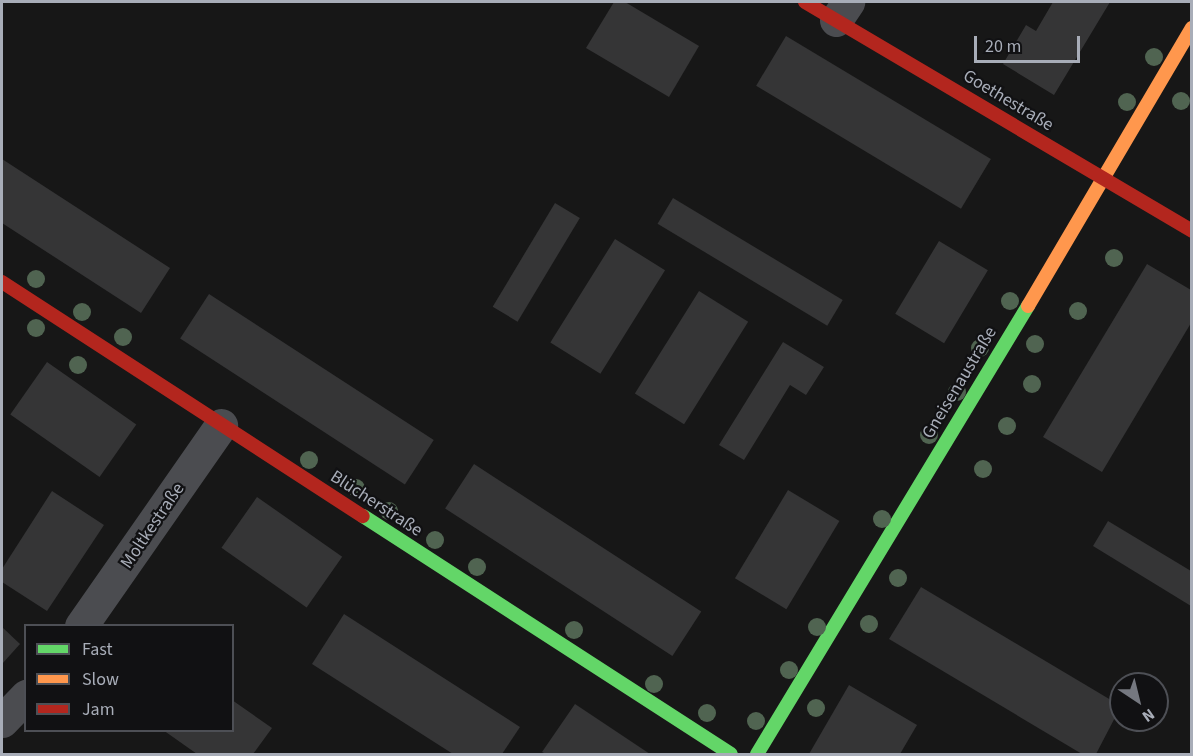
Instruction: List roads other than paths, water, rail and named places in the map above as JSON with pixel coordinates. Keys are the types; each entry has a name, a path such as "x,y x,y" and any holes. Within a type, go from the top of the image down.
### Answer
{"street":[{"name":"Goethestraße","path":"806,2 842,11 1191,231"},
{"name":"Gneisenaustraße","path":"757,754 869,573 1191,28"},
{"name":"Blücherstraße","path":"2,282 731,754"},
{"name":"Moltkestraße","path":"82,624 221,425"},
{"path":"2,721 24,698"}]}
